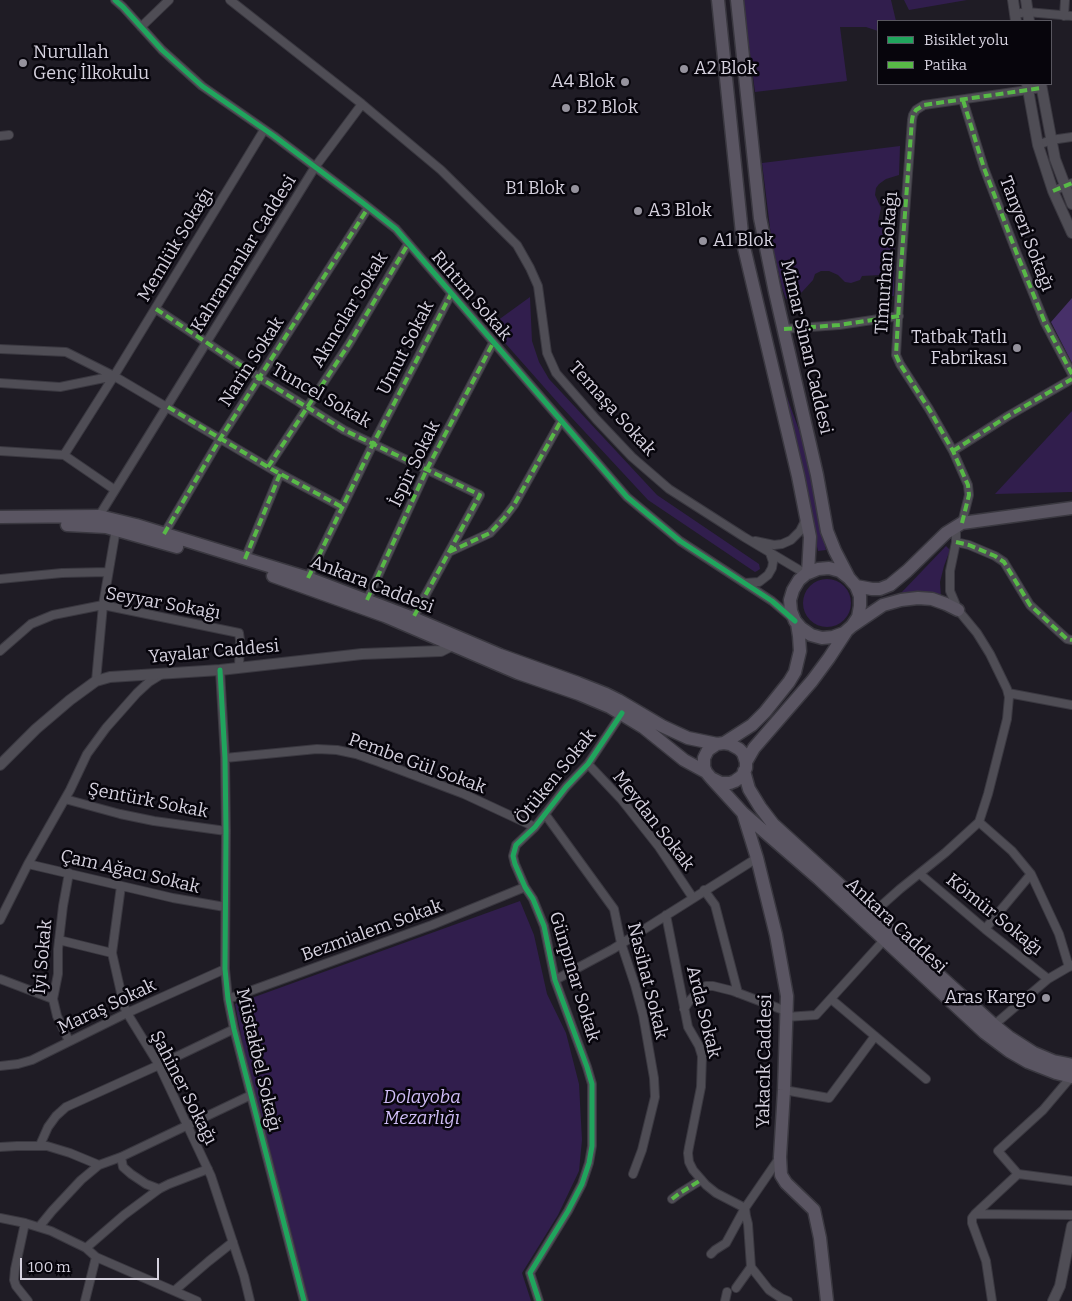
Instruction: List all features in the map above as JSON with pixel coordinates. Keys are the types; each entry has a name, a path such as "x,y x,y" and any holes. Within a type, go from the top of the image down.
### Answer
{"main road":[{"name":"Mimar Sinan Caddesi","path":"718,0 743,243 797,469 810,537 807,573"},
{"name":"Mimar Sinan Caddesi","path":"737,0 760,218 817,475 827,531 835,551 852,582"},
{"path":"852,582 877,589 890,584 907,571 946,533 959,524 1072,508"},
{"name":"Ankara Caddesi","path":"0,517 98,521 118,520 308,578 413,618 518,673 580,694 622,713 643,727 684,760 709,775 743,813 820,879 985,1033 1009,1051 1042,1068 1056,1074 1072,1073"},
{"name":"Ankara Caddesi","path":"0,525 80,525 98,521 116,529 241,565 455,641 578,682 618,700 662,726 682,735 700,741 730,744 742,753 749,789 773,824 994,1025 1034,1053 1053,1061 1072,1073"},
{"path":"829,568 840,571 852,582 860,596 858,617 812,681 754,748 739,778 730,783 721,783 709,775 704,767 704,758 708,750 752,725 778,697 792,677 797,666 800,651 799,636 791,611 790,600 799,580 807,573 829,568"},
{"path":"796,622 811,635 833,638 844,633 882,605 901,600 932,599 958,610"},
{"name":"Yakacık Caddesi","path":"743,813 757,858 776,935 787,996 780,1157 781,1175 786,1183 814,1210 827,1301"},
{"path":"757,858 758,850 762,844 775,841"}],"street":[{"name":"Rıhtım Sokak","path":"115,0 162,50 202,86 315,167 396,230 627,497 680,541 772,601 796,622"},
{"path":"230,0 362,104"},
{"path":"1012,0 1016,18 1068,16 1065,0"},
{"path":"1026,0 1028,17"},
{"path":"141,27 166,1"},
{"path":"1041,86 1055,159 1068,184 1072,204"},
{"name":"Timurhan Sokağı","path":"1008,693 990,654 977,633 958,610 950,591 950,571 959,524 969,495 968,486 954,451 896,355 913,115 919,107 924,105 1041,86"},
{"path":"1027,87 1038,145 1053,191 1072,233"},
{"name":"Tanyeri Sokağı","path":"963,100 984,168 1045,323 1072,374"},
{"name":"Kahramanlar Caddesi","path":"98,521 115,490 315,167 362,104"},
{"name":"Temaşa Sokak","path":"362,104 441,170 517,245 538,286 547,353 556,373 632,457 669,489 770,553 807,573"},
{"name":"Memlük Sokağı","path":"64,455 156,309 264,130"},
{"path":"0,136 9,135"},
{"path":"1038,145 1051,140 1072,137"},
{"path":"1053,191 1068,184"},
{"name":"Narin Sokak","path":"164,534 220,439 368,208"},
{"name":"Akıncılar Sokak","path":"268,467 349,344 408,244"},
{"name":"Umut Sokak","path":"308,578 373,444 451,294"},
{"name":"Tuncel Sokak","path":"156,309 260,378 344,430 480,496 449,552"},
{"path":"784,329 839,325 899,316"},
{"name":"İspir Sokak","path":"367,600 427,469 493,342"},
{"path":"0,349 66,352 114,376 280,474 342,507"},
{"path":"0,383 60,387 114,376"},
{"path":"954,451 1008,416 1072,379"},
{"path":"413,618 449,552 490,533 514,505 561,421"},
{"path":"0,450 64,455 115,490"},
{"path":"245,559 280,474"},
{"path":"744,537 774,545 782,544 791,540 800,531 806,519"},
{"path":"96,682 103,605 116,529"},
{"path":"956,542 969,544 1004,562 1030,605 1056,630 1072,640"},
{"path":"745,583 759,582 768,575 773,562 770,553"},
{"path":"0,579 62,573 108,572"},
{"name":"Seyyar Sokağı","path":"0,651 30,624 53,615 103,605 239,633 239,667"},
{"name":"Yayalar Caddesi","path":"0,765 56,711 96,682 110,677 220,670 362,654 441,651 455,641"},
{"name":"Müstakbel Sokağı","path":"220,670 226,758 224,907 225,969 228,999 234,1030 304,1301"},
{"path":"0,920 28,864 70,790 87,754 106,728 137,693 162,674"},
{"path":"873,914 979,822 1007,719 1009,707 1008,693 1072,705"},
{"name":"Ötüken Sokak","path":"525,887 515,864 516,846 535,827 566,787 588,764 622,713"},
{"name":"Pembe Gül Sokak","path":"226,758 317,748 356,754 464,794 535,827"},
{"name":"Meydan Sokak","path":"588,764 640,823 693,898"},
{"name":"Şentürk Sokak","path":"65,799 154,822 226,831"},
{"name":"Nasihat Sokak","path":"545,814 614,909 621,943 643,1015 655,1097 644,1143 633,1174"},
{"path":"979,822 1012,851 1031,874 1059,934 1071,966 1048,979 994,1025"},
{"path":"555,980 621,943 757,858"},
{"name":"Çam Ağacı Sokak","path":"28,864 173,898 224,907"},
{"name":"İyi Sokak","path":"69,873 58,949 58,974 53,999 57,1016 69,1041"},
{"name":"Kömür Sokağı","path":"920,874 1048,979"},
{"path":"985,929 1031,874"},
{"name":"Şahiner Sokağı","path":"121,886 112,954 124,1006 158,1065 208,1169 244,1276 250,1301"},
{"name":"Günpınar Sokak","path":"525,887 533,899 544,926 555,980 592,1084 592,1146 590,1163 582,1184 568,1210 530,1273 539,1301"},
{"name":"Bezmialem Sokak","path":"228,999 432,925 525,887"},
{"name":"Meydan Sokak","path":"704,890 715,905 738,993"},
{"name":"Arda Sokak","path":"666,915 688,1027 699,1046 702,1056 700,1096 688,1153 689,1162 701,1180 716,1193 745,1208"},
{"path":"684,1009 690,1000 706,986 723,988 738,993 786,1014 816,1015 884,939"},
{"path":"59,940 112,954"},
{"name":"Maraş Sokak","path":"0,1066 32,1060 127,1013 225,969"},
{"path":"0,979 53,999"},
{"path":"831,998 926,1079"},
{"path":"40,1145 48,1127 66,1107 234,1030"},
{"path":"784,1090 829,1098 874,1036"},
{"path":"1072,1073 1043,1110 998,1151 1018,1174 1072,1181"},
{"path":"39,1227 81,1180 99,1165 121,1157 252,1095"},
{"path":"0,1148 47,1146 99,1165"},
{"path":"121,1157 123,1166 131,1174 146,1184 159,1189"},
{"path":"711,1254 726,1243 745,1208 780,1157"},
{"path":"86,1248 124,1215 159,1189 208,1169"},
{"path":"992,1301 986,1261 972,1223 972,1218 1018,1174"},
{"path":"672,1199 701,1180"},
{"path":"745,1208 751,1267 769,1290 788,1301"},
{"path":"975,1214 1072,1215"},
{"path":"0,1218 39,1227 86,1248 96,1257 197,1301"},
{"path":"25,1223 14,1280 16,1286 28,1301"},
{"path":"1053,1301 1060,1286 1072,1227"},
{"path":"174,1291 233,1242"},
{"path":"85,1301 96,1257"},
{"path":"736,1288 751,1267"},
{"path":"724,1301 727,1292"}],"green space":[{"path":"743,0 891,0 896,20 877,20 877,31 866,27 840,27 847,81 755,92"},
{"path":"904,0 967,0 909,10"},
{"path":"900,146 899,175 886,179 879,184 875,195 881,208 878,222 882,227 895,231 894,296 888,295 890,286 887,277 881,275 862,276 860,280 851,283 845,282 838,275 829,271 821,271 815,274 813,280 802,292 786,299 772,244 762,163"},
{"path":"530,297 532,341 539,362 549,379 657,495 759,564 760,569 755,572 648,500 490,326"},
{"path":"784,397 787,397 804,444 826,550 818,551"},
{"path":"1072,411 1072,492 995,494"},
{"path":"946,546 950,550 940,582 941,597 913,592 901,593"},
{"path":"827,579 836,581 844,586 849,594 851,603 849,612 844,620 836,625 827,627 818,625 810,620 805,612 803,603 805,594 810,586 818,581"},
{"name":"Dolayoba Mezarlığı","path":"520,901 534,935 547,994 566,1033 579,1084 582,1140 579,1171 558,1215 522,1273 531,1301 307,1301 246,1061 235,1004"}],"shaded area":[{"path":"1072,298 1072,363 1051,322"}],"marked path":[{"path":"962,523 969,495 968,485 953,451 896,355 912,120 916,110 924,105 1041,88"},
{"path":"963,100 984,168 1017,254 1045,323 1072,374"},
{"path":"1053,191 1072,183"},
{"path":"164,534 220,439 368,208"},
{"path":"268,467 349,344 408,244"},
{"path":"308,578 373,444 451,294"},
{"path":"156,309 260,378 344,430 480,495 413,618"},
{"path":"784,329 839,325 899,316"},
{"path":"367,600 427,469 493,343"},
{"path":"953,451 1072,379"},
{"path":"168,407 273,470 342,507"},
{"path":"449,552 490,533 504,518 514,505 561,421"},
{"path":"245,559 280,474"},
{"path":"956,542 969,545 1004,562 1030,605 1067,639 1072,640"},
{"path":"672,1199 701,1180"}],"cycle path":[{"path":"115,0 162,50 202,86 274,136 396,229 627,497 680,541 772,601 795,621"},
{"path":"220,670 225,758 225,969 228,999 234,1029 304,1301"},
{"path":"539,1301 530,1273 568,1211 582,1184 589,1163 592,1146 592,1084 555,980 544,926 533,899 525,887 513,856 516,845 535,827 566,787 588,764 622,713"}],"place":[{"name":"Nurullah Genç İlkokulu","path":"23,63"},
{"name":"A2 Blok","path":"684,69"},
{"name":"A4 Blok","path":"625,82"},
{"name":"B2 Blok","path":"566,108"},
{"name":"B1 Blok","path":"575,189"},
{"name":"A3 Blok","path":"638,211"},
{"name":"A1 Blok","path":"703,241"},
{"name":"Tatbak Tatlı Fabrikası","path":"1017,348"},
{"name":"Aras Kargo","path":"1046,998"}]}
